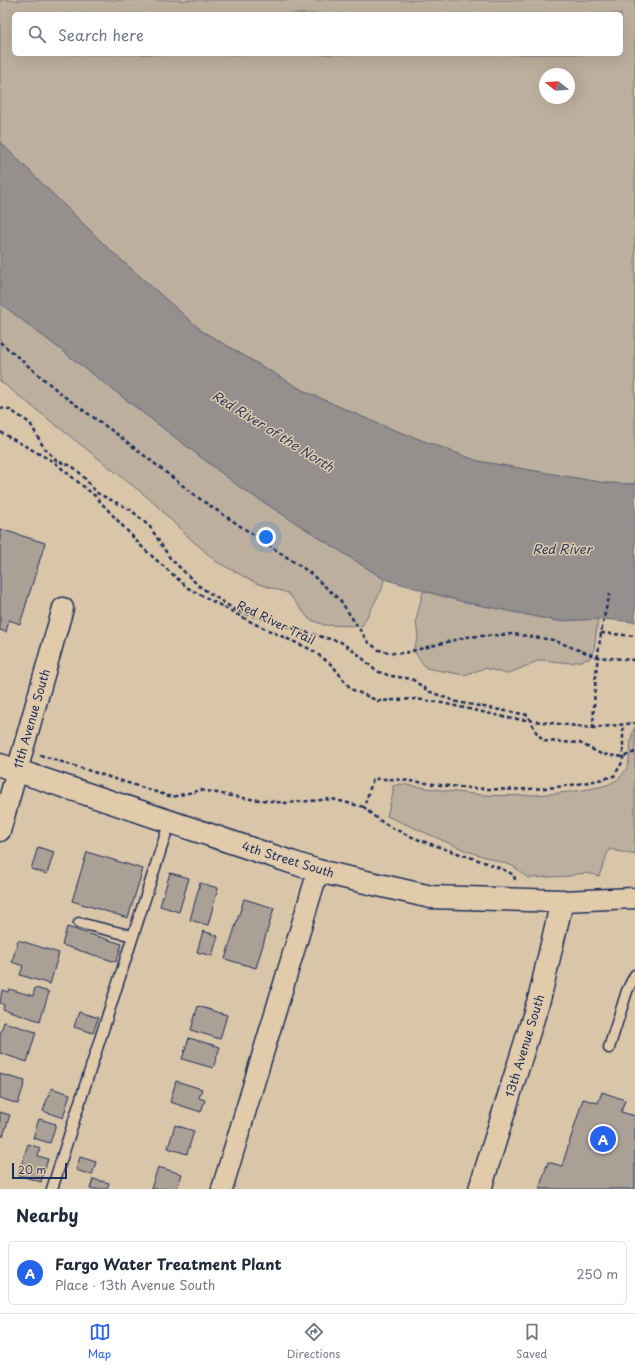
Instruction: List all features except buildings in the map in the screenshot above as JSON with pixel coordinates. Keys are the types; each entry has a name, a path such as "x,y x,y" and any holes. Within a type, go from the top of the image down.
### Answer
{"street":[{"name":"11th Avenue South","path":"0,831 9,768 63,608"},
{"name":"4th Street South","path":"9,768 318,872 431,897 562,901 635,898"},
{"path":"222,1189 318,872"},
{"name":"13th Avenue South","path":"480,1189 540,996 562,901"}],"lane":[{"path":"52,1189 170,822"},
{"path":"79,923 133,936"},
{"path":"609,1048 626,991 635,975"}],"path":[{"path":"0,342 65,397 118,435 200,499 309,572 340,600 368,642 379,650 392,653 404,653 466,637 514,634 553,640 597,657 635,660"},
{"path":"0,408 10,410 30,423 44,448 57,461 72,466 97,493 131,510 150,527 170,558 199,586 235,610 289,628 341,642 359,654 376,670 391,676 412,679 428,691 457,702 528,715 532,720 536,732 544,741 580,743 601,754 623,757 635,752"},
{"name":"Red River Trail","path":"0,432 54,462 95,496 144,549 188,588 256,624 312,650 333,666 351,689 378,701 416,699 442,703 508,718 593,728 622,726 635,723"},
{"path":"593,728 597,657 610,594"},
{"path":"601,633 635,636"},
{"path":"364,807 373,779 392,778 450,786 496,790 550,788 590,783 614,776 623,761 622,726"},
{"path":"38,754 172,798 202,790 243,798 286,803 332,799 364,807 373,816 415,838 497,866 514,875 515,882 513,899"}],"shaded area":[{"path":"0,0 635,0 635,484 605,483 478,461 381,425 304,391 202,331 111,251 0,142"},
{"path":"0,303 241,488 384,579 382,589 362,626 324,625 309,619 288,593 256,583 217,562 185,534 151,500 0,381"},
{"path":"423,591 460,601 557,621 598,619 594,649 589,659 571,663 540,660 507,674 485,668 464,675 426,668 413,650 418,638 416,621"},
{"path":"635,727 635,855 609,849 599,876 581,873 570,876 528,878 513,866 467,851 387,816 393,794 393,786 400,784 463,793 498,796 560,793 606,785 619,778 626,769 630,757 631,738"}],"water":[{"name":"Red River","path":"0,142 111,251 202,331 304,391 381,425 478,461 605,483 635,484 635,622 603,619 557,621 460,601 384,579 241,488 0,303"}],"place":[{"name":"Fargo Water Treatment Plant","path":"603,1139"}],"water label":[{"name":"Red River of the North","path":"273,431"}]}
